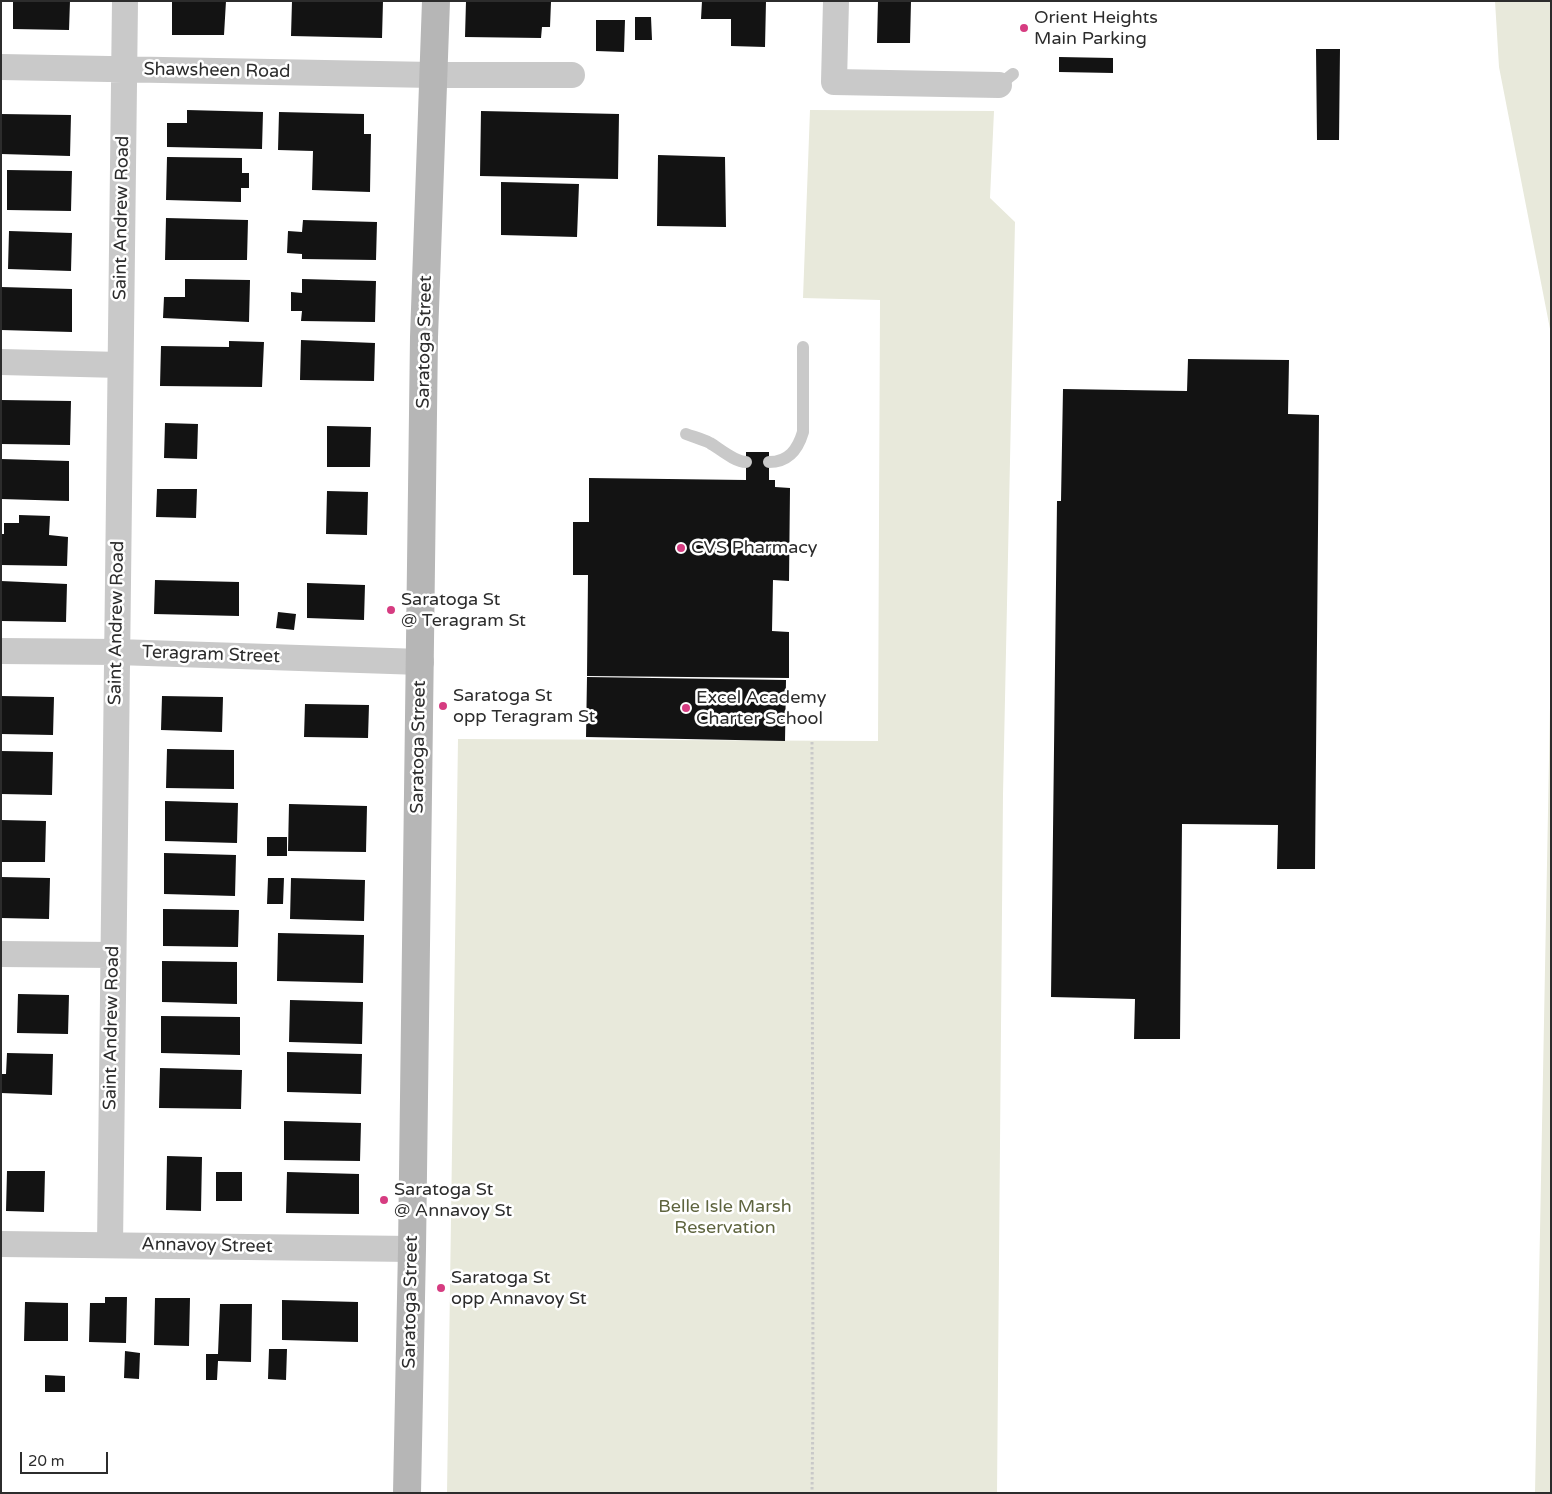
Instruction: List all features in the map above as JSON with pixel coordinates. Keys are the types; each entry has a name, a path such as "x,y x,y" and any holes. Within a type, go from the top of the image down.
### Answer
{"main road":[{"name":"Saratoga Street","path":"407,1493 421,662 424,337 436,1"}],"street":[{"name":"Saint Andrew Road","path":"110,1244 125,1"},
{"path":"836,1 834,82 1006,79"},
{"name":"Shawsheen Road","path":"1,67 433,75 572,75"},
{"path":"1,362 120,365"},
{"name":"Teragram Street","path":"1,651 117,652 421,662"},
{"path":"1,954 113,955"},
{"name":"Annavoy Street","path":"1,1244 412,1249"}],"lane":[{"path":"769,462 786,459 794,452 803,432 803,346"},
{"path":"686,434 726,452 733,458 746,462"}],"path":[{"path":"812,742 812,1493"}],"green space":[{"path":"1495,1 1551,1 1551,334 1499,67"},
{"name":"Belle Isle Marsh Reservation","path":"810,110 994,111 990,198 1015,222 1003,794 997,1493 447,1493 458,739 878,741 880,300 803,298"},
{"path":"1551,654 1551,1493 1535,1493"}],"building":[{"path":"13,1 70,1 69,30 13,29"},
{"path":"172,1 226,1 224,35 172,35"},
{"path":"292,1 383,1 382,38 291,36"},
{"path":"466,1 551,2 550,27 542,27 541,38 465,37"},
{"path":"702,1 766,1 765,47 731,46 731,19 701,19"},
{"path":"878,1 911,1 910,43 877,43"},
{"path":"635,17 651,17 652,40 635,40"},
{"path":"596,20 625,20 624,52 596,51"},
{"path":"1316,49 1340,49 1339,140 1317,140"},
{"path":"1059,57 1113,58 1113,73 1059,72"},
{"path":"187,110 263,112 262,149 167,147 167,123 187,123"},
{"path":"481,111 619,114 618,179 480,176"},
{"path":"279,112 364,114 364,134 371,134 370,192 312,190 313,151 278,150"},
{"path":"1,114 71,115 70,156 1,154"},
{"path":"658,155 725,157 726,227 657,226"},
{"path":"167,157 242,158 242,173 249,173 249,188 241,188 241,202 166,200"},
{"path":"7,170 72,171 71,211 7,210"},
{"path":"501,182 579,184 577,237 501,235"},
{"path":"166,218 248,220 247,260 165,260"},
{"path":"303,220 377,222 376,260 302,259 302,254 287,253 288,231 302,232"},
{"path":"9,231 72,233 71,271 8,269"},
{"path":"185,279 250,280 249,322 163,318 164,297 185,297"},
{"path":"302,279 376,281 375,322 301,321 302,311 291,311 291,292 302,293"},
{"path":"1,287 72,289 72,332 1,330"},
{"path":"301,340 375,343 374,381 300,380"},
{"path":"229,341 264,342 262,387 160,386 161,346 229,347"},
{"path":"1188,359 1289,360 1288,414 1319,415 1315,869 1277,869 1278,825 1182,824 1180,1039 1134,1039 1135,999 1051,997 1057,501 1061,501 1063,389 1187,391"},
{"path":"1,400 71,401 70,445 1,444"},
{"path":"165,423 198,424 197,459 164,458"},
{"path":"327,426 371,427 370,467 327,467"},
{"name":"CVS Pharmacy","path":"746,452 769,452 769,480 775,480 775,487 790,488 789,581 773,580 772,631 789,632 789,678 587,676 588,575 573,575 573,522 589,522 589,478 746,480"},
{"path":"1,459 69,461 69,501 1,499"},
{"path":"157,489 197,489 196,518 156,517"},
{"path":"327,491 368,492 367,535 326,534"},
{"path":"19,515 50,516 49,535 68,537 67,566 1,565 1,534 4,534 4,523 19,523"},
{"path":"155,580 239,582 239,616 154,614"},
{"path":"1,581 67,584 66,622 1,621"},
{"path":"307,583 365,585 364,620 307,618"},
{"path":"278,612 296,614 294,630 276,628"},
{"name":"Excel Academy Charter School","path":"587,677 786,680 785,741 586,737"},
{"path":"1,696 54,697 53,735 1,734"},
{"path":"162,696 223,697 222,732 161,730"},
{"path":"305,704 369,705 368,738 304,737"},
{"path":"167,749 234,750 234,789 166,788"},
{"path":"1,751 53,752 52,795 1,794"},
{"path":"165,801 238,803 237,843 165,841"},
{"path":"289,804 367,806 366,852 288,851"},
{"path":"1,820 46,821 45,862 1,862"},
{"path":"267,837 287,837 287,856 267,856"},
{"path":"164,853 236,855 235,896 164,894"},
{"path":"1,877 50,878 49,919 1,918"},
{"path":"268,878 284,878 283,904 267,904"},
{"path":"291,878 365,880 364,921 290,919"},
{"path":"163,909 239,910 238,947 163,946"},
{"path":"278,933 364,935 363,983 277,981"},
{"path":"162,961 237,962 237,1004 162,1002"},
{"path":"18,994 69,995 68,1034 17,1033"},
{"path":"290,1000 363,1002 362,1044 289,1042"},
{"path":"161,1016 240,1017 240,1055 161,1053"},
{"path":"287,1052 362,1054 361,1094 287,1092"},
{"path":"7,1053 53,1054 52,1095 1,1093 1,1074 6,1074"},
{"path":"160,1068 242,1070 241,1109 159,1108"},
{"path":"284,1121 361,1123 360,1161 284,1160"},
{"path":"167,1156 202,1157 201,1211 166,1210"},
{"path":"7,1171 45,1171 44,1212 6,1211"},
{"path":"216,1172 242,1172 242,1201 216,1201"},
{"path":"287,1172 359,1174 359,1214 286,1213"},
{"path":"105,1297 127,1297 126,1343 89,1342 90,1303 105,1303"},
{"path":"155,1298 190,1298 189,1346 154,1345"},
{"path":"282,1300 358,1302 358,1342 282,1340"},
{"path":"25,1302 68,1303 68,1341 24,1341"},
{"path":"220,1304 252,1304 251,1362 218,1361 217,1380 206,1380 206,1354 218,1354"},
{"path":"269,1349 287,1349 286,1380 268,1379"},
{"path":"125,1351 140,1353 139,1379 124,1378"},
{"path":"45,1375 65,1376 65,1392 45,1392"}],"place":[{"name":"Orient Heights Main Parking","path":"1024,28"},
{"name":"CVS Pharmacy","path":"681,548"},
{"name":"Saratoga St @ Teragram St","path":"391,610"},
{"name":"Saratoga St opp Teragram St","path":"443,706"},
{"name":"Excel Academy Charter School","path":"686,708"},
{"name":"Saratoga St @ Annavoy St","path":"384,1200"},
{"name":"Saratoga St opp Annavoy St","path":"441,1288"}]}
